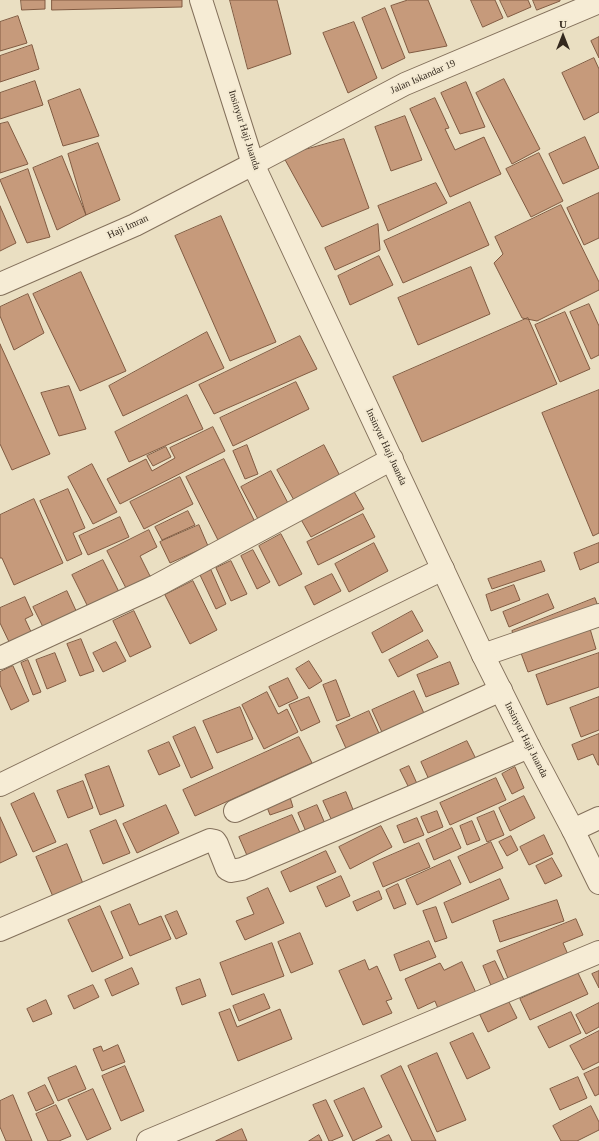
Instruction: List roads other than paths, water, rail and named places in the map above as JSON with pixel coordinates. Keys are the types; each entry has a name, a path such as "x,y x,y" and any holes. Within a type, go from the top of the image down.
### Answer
{"street":[{"name":"Insinyur Haji Juanda","path":"201,0 254,164 483,655 528,747 573,830 599,883"},
{"name":"Jalan Iskandar 19","path":"254,164 406,84 599,2"},
{"name":"Haji Imran","path":"0,284 134,225 254,164"},
{"path":"0,658 156,586 392,459"},
{"path":"0,785 443,569"},
{"path":"483,655 599,615"},
{"path":"235,811 501,690"},
{"path":"0,930 210,840 215,841 217,844 227,869 231,871 242,869 528,747"},
{"path":"573,830 599,818"},
{"path":"148,1141 599,952"}]}
